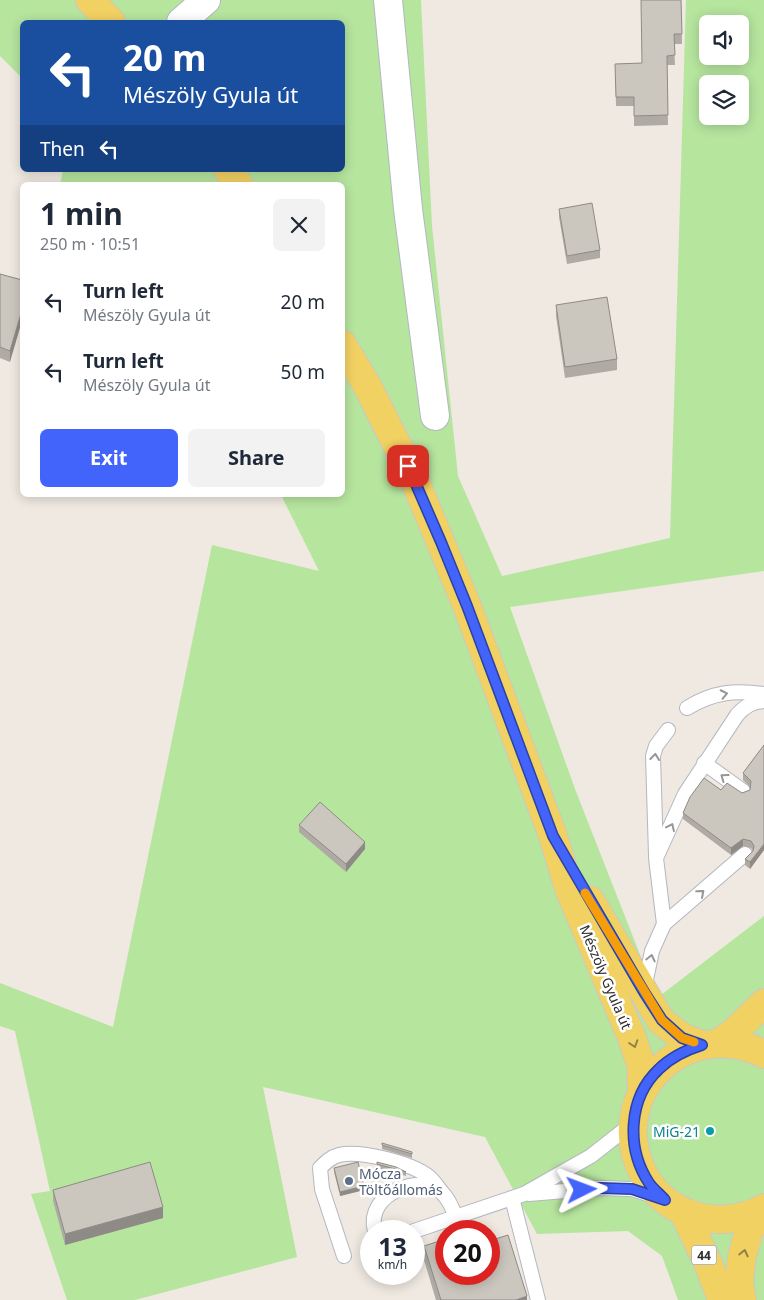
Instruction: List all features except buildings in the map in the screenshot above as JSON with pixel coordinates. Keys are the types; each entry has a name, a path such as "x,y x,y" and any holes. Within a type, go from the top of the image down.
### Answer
{"main road":[{"path":"90,0 109,20"},
{"name":"Mészöly Gyula út","path":"345,349 369,389 415,481 471,615 553,836 569,889 632,1038 641,1065 642,1091"},
{"name":"Mészöly Gyula út","path":"553,836 662,1020 682,1038 711,1044 740,1046 754,1049 764,1054"},
{"path":"711,1044 734,1032 764,1003"},
{"name":"Mészöly Gyula út","path":"711,1044 687,1050 673,1057 659,1068 642,1091 633,1123 635,1153 640,1168 650,1184 674,1205 708,1263 722,1300"},
{"path":"674,1205 699,1218 724,1219 733,1219 764,1208"},
{"path":"742,1300 739,1282 742,1256 750,1228 764,1212"}],"street":[{"path":"183,20 206,0"},
{"path":"388,0 408,209 435,416"}],"lane":[{"path":"687,708 697,702 727,692 764,694"},
{"path":"656,858 685,794 704,763 745,707 754,702 764,701"},
{"path":"664,924 656,858 653,756 656,746 668,730"},
{"path":"704,763 743,791"},
{"path":"644,992 652,951 664,924 745,854"},
{"path":"425,1227 518,1196 591,1156 633,1123"},
{"path":"344,1256 322,1189 320,1168 329,1159 341,1155 374,1156 410,1166 429,1177 444,1195 456,1217"},
{"path":"374,1220 377,1209 385,1197 398,1189 413,1185 431,1187 444,1195"},
{"path":"518,1196 600,1188 632,1189 674,1205"},
{"path":"518,1196 538,1300"}],"green space":[{"path":"0,0 421,0 432,226 458,476 502,576 670,538 686,0 764,0 764,571 510,607 575,789 657,998 764,916 764,1300 678,1300 662,1256 628,1231 537,1234 485,1137 263,1087 297,1257 135,1300 67,1300 31,1194 50,1191 15,1031 0,1026 0,983 113,1027 212,545 319,571 282,497 345,497 345,182 61,182 63,172 345,172 345,20 20,20 20,76 0,56"}],"slow traffic":[{"path":"585,893 662,1020 682,1038 694,1042"}],"place":[{"name":"MiG-21","path":"710,1131"},
{"name":"Mócza Töltőállomás","path":"349,1181"}],"route":[{"path":"408,466 467,606 512,722 553,836 662,1020 682,1038 702,1045 673,1057 659,1068 642,1091 637,1104 633,1123 635,1153 640,1168 650,1184 665,1200 632,1189 600,1188 582,1190"}]}
